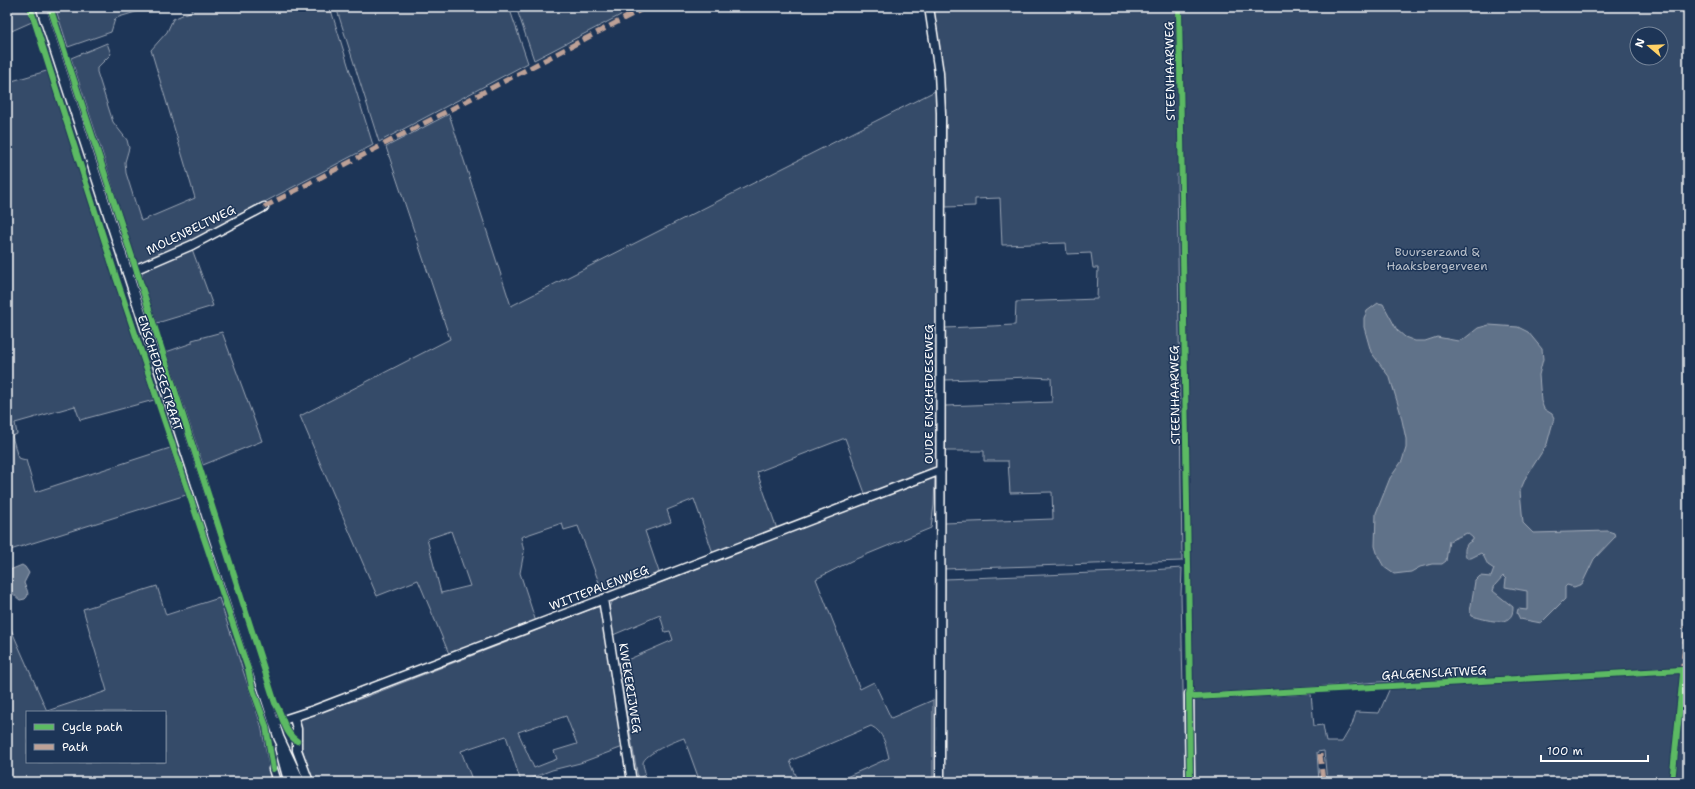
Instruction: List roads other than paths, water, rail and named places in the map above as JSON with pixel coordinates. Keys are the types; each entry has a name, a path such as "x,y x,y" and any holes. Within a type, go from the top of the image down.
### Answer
{"street":[{"name":"ENSCHEDESESTRAAT","path":"41,7 274,723 300,782"},
{"name":"OUDE ENSCHEDESEWEG","path":"929,7 939,72 942,113 940,782"},
{"name":"MOLENBELTWEG","path":"127,273 192,245 264,207"},
{"name":"WITTEPALENWEG","path":"274,723 294,718 941,470"},
{"name":"KWEKERIJWEG","path":"604,599 632,782"},
{"path":"1189,694 1190,782"},
{"path":"294,718 297,729 297,750 309,782"},
{"name":"ENSCHEDESESTRAAT","path":"280,738 280,749 289,782"},
{"path":"273,769 277,782"}],"park label":[{"name":"Buurserzand & Haaksbergerveen","path":"1437,259"}]}
